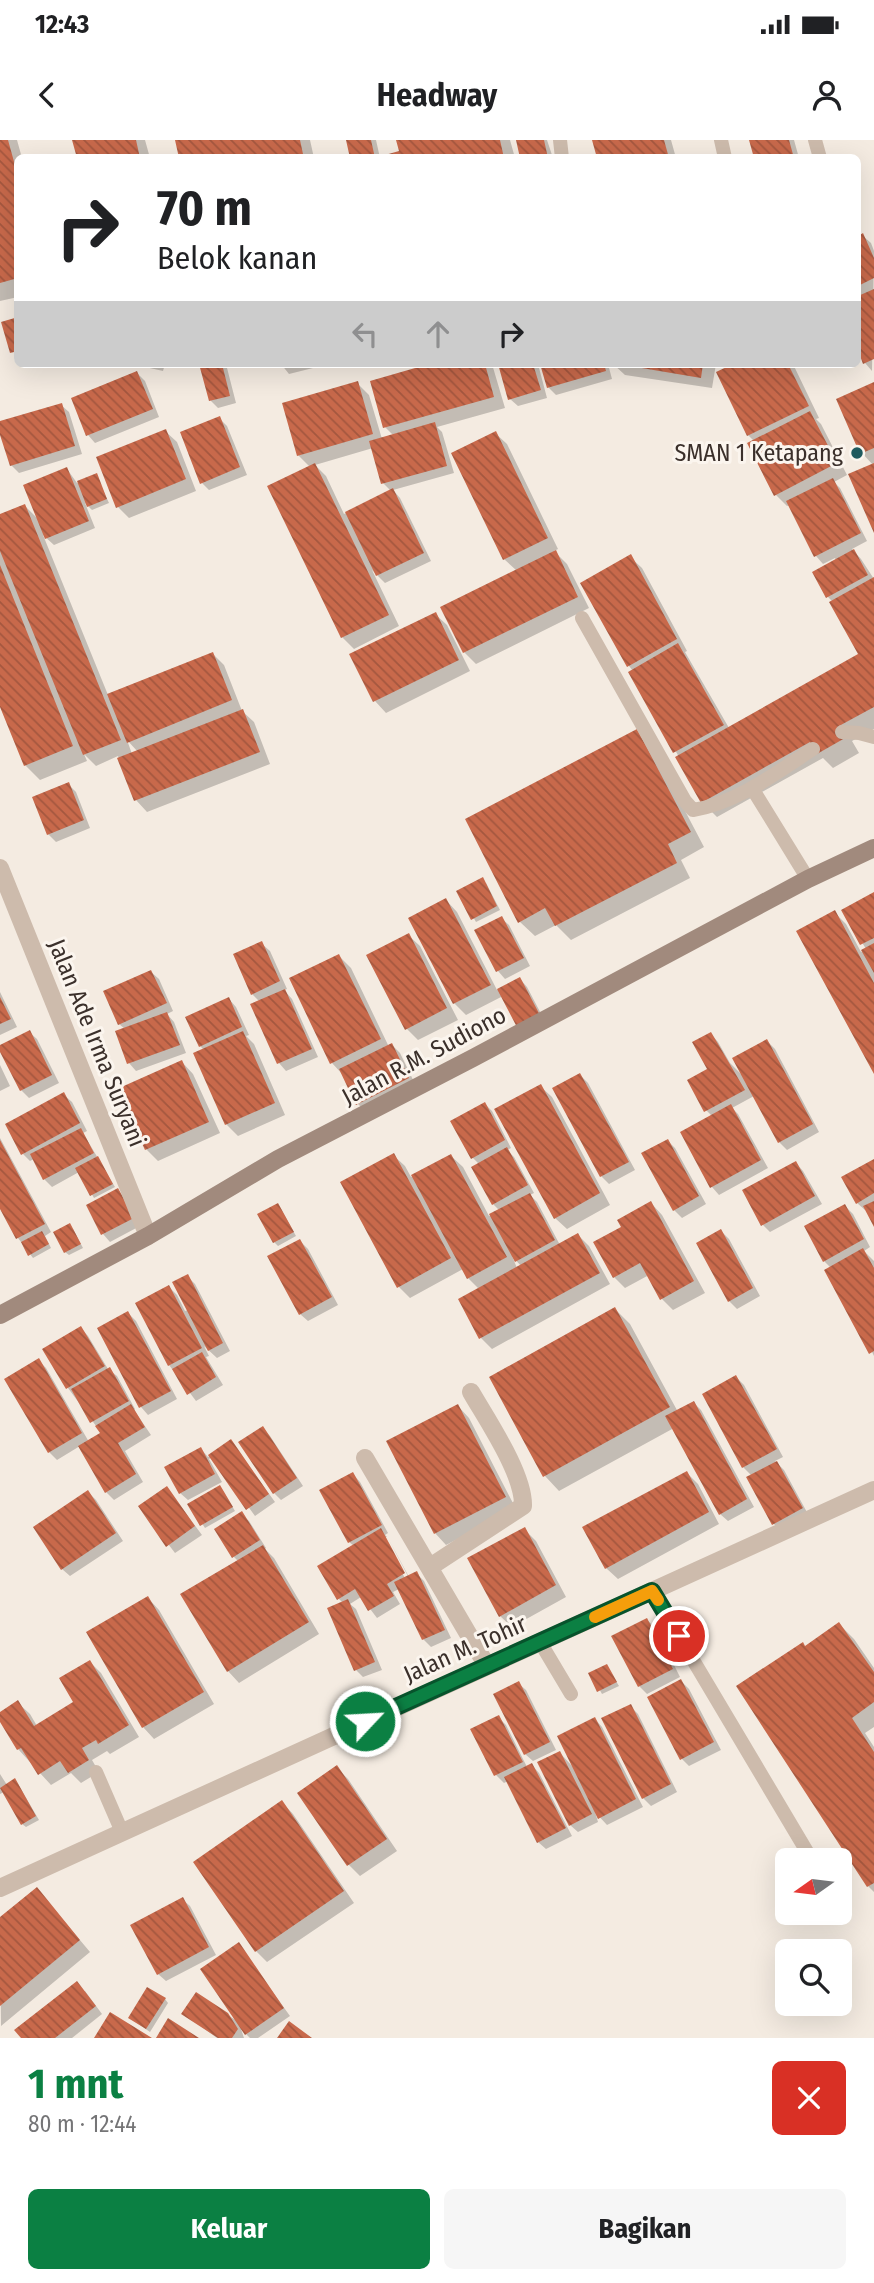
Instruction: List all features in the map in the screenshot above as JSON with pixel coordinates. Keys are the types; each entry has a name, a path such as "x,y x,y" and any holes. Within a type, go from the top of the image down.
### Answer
{"street":[{"name":"Jalan R.M. Sudiono","path":"0,1315 148,1237 278,1159 808,879 874,848"},
{"name":"Jalan Ade Irma Suryani","path":"0,868 148,1237"},
{"path":"430,1567 523,1506 516,1475 471,1391"},
{"path":"365,1458 487,1666"},
{"name":"Jalan M. Tohir","path":"0,1888 874,1490"}],"lane":[{"path":"582,618 685,801 694,810 706,808 752,788 813,749"},
{"path":"842,732 874,737"},
{"path":"752,788 808,879"},
{"path":"652,1591 805,1848"},
{"path":"541,1642 571,1694"},
{"path":"96,1772 122,1832"}],"building":[{"path":"0,140 8,140 14,162 14,279 0,283"},
{"path":"72,140 136,140 139,154 76,154"},
{"path":"175,140 300,140 303,154 178,154"},
{"path":"346,140 371,140 374,154 349,154"},
{"path":"396,140 500,140 503,154 388,154 399,151"},
{"path":"516,140 544,140 547,154 519,154"},
{"path":"592,140 664,140 668,154 596,154"},
{"path":"749,140 789,140 793,154 753,154"},
{"path":"863,233 874,258 874,278 861,284"},
{"path":"874,289 874,359 863,364 861,358 861,295"},
{"path":"14,318 14,352 10,353 1,322"},
{"path":"200,368 223,368 230,396 209,401"},
{"path":"415,368 486,368 494,397 383,428 370,381"},
{"path":"499,368 534,368 541,390 508,400"},
{"path":"541,368 605,368 606,371 547,388"},
{"path":"642,368 702,368 701,378"},
{"path":"724,368 790,368 809,406 747,436 716,372"},
{"path":"137,371 153,409 86,436 71,398"},
{"path":"358,381 373,434 297,456 282,403"},
{"path":"874,382 874,448 860,454 836,399"},
{"path":"62,403 75,446 10,466 0,435 0,421"},
{"path":"810,411 837,463 774,496 747,443"},
{"path":"220,416 240,467 200,484 180,432"},
{"path":"435,422 447,466 381,484 369,441"},
{"path":"166,429 186,479 116,508 96,457"},
{"path":"496,431 548,538 503,560 451,453"},
{"path":"315,463 389,615 341,638 267,486"},
{"path":"874,463 874,533 848,474"},
{"path":"67,467 89,521 45,539 23,485"},
{"path":"97,473 107,499 87,507 77,481"},
{"path":"833,478 861,533 814,557 786,501"},
{"path":"393,488 424,553 376,576 345,512"},
{"path":"25,504 121,740 83,755 0,551 0,514"},
{"path":"854,549 868,575 826,598 812,572"},
{"path":"556,550 578,597 463,653 440,607"},
{"path":"631,554 677,639 627,667 580,583"},
{"path":"0,565 73,746 24,766 0,707"},
{"path":"874,577 874,707 839,726 845,738 817,754 810,742 701,803 675,757 858,654 829,602"},
{"path":"436,612 459,660 373,702 349,654"},
{"path":"678,643 724,725 673,753 628,672"},
{"path":"213,652 232,700 127,743 107,694"},
{"path":"243,709 260,752 134,801 117,758"},
{"path":"637,729 691,832 668,844 677,863 555,926 545,908 518,923 465,819"},
{"path":"69,782 84,820 47,835 32,797"},
{"path":"483,877 497,906 471,920 456,891"},
{"path":"874,892 874,938 860,945 841,910"},
{"path":"446,898 491,985 453,1004 408,918"},
{"path":"835,910 874,983 874,1074 796,931"},
{"path":"502,916 524,958 496,972 474,930"},
{"path":"409,933 447,1008 405,1030 366,955"},
{"path":"262,941 280,981 251,995 233,954"},
{"path":"874,943 874,973 861,950"},
{"path":"339,954 381,1039 330,1064 289,978"},
{"path":"151,970 167,1003 118,1025 103,991"},
{"path":"520,977 542,1019 519,1031 497,989"},
{"path":"285,989 312,1049 277,1064 250,1004"},
{"path":"0,997 11,1019 0,1024"},
{"path":"229,997 242,1027 199,1047 185,1017"},
{"path":"167,1012 180,1045 127,1064 115,1031"},
{"path":"30,1030 52,1075 20,1091 0,1052 0,1045"},
{"path":"243,1031 275,1103 225,1125 193,1053"},
{"path":"711,1032 745,1090 704,1112 687,1080 707,1069 692,1042"},
{"path":"767,1039 813,1124 778,1143 732,1058"},
{"path":"392,1043 409,1078 356,1105 339,1069"},
{"path":"182,1060 209,1122 145,1150 117,1089"},
{"path":"580,1073 629,1162 600,1177 552,1088"},
{"path":"541,1084 600,1193 554,1219 494,1109"},
{"path":"64,1092 80,1123 21,1155 5,1124"},
{"path":"485,1102 505,1140 471,1159 450,1121"},
{"path":"731,1104 761,1160 710,1188 680,1132"},
{"path":"81,1128 94,1153 43,1180 30,1154"},
{"path":"668,1139 699,1196 673,1211 641,1153"},
{"path":"0,1140 45,1224 16,1239 0,1209"},
{"path":"507,1147 528,1185 492,1205 471,1167"},
{"path":"394,1153 451,1258 397,1288 340,1182"},
{"path":"451,1154 507,1257 467,1279 411,1175"},
{"path":"98,1156 113,1184 90,1196 75,1168"},
{"path":"874,1159 874,1193 856,1204 841,1177"},
{"path":"796,1161 815,1196 761,1226 742,1190"},
{"path":"118,1188 134,1218 101,1235 86,1205"},
{"path":"530,1193 555,1240 515,1262 489,1214"},
{"path":"651,1201 694,1281 660,1300 640,1263 613,1278 593,1242 621,1227 617,1220"},
{"path":"874,1201 874,1227 863,1206"},
{"path":"278,1203 294,1232 273,1243 257,1214"},
{"path":"845,1204 864,1239 823,1262 804,1226"},
{"path":"70,1223 81,1244 64,1253 53,1232"},
{"path":"721,1229 753,1288 728,1302 696,1243"},
{"path":"42,1231 49,1244 28,1256 21,1242"},
{"path":"578,1233 600,1273 479,1339 458,1299"},
{"path":"300,1239 332,1297 299,1315 267,1256"},
{"path":"863,1248 874,1268 874,1351 869,1354 824,1270"},
{"path":"188,1274 223,1343 208,1351 172,1282"},
{"path":"169,1285 202,1348 168,1366 135,1303"},
{"path":"615,1307 670,1407 543,1477 489,1377"},
{"path":"128,1311 171,1391 139,1408 97,1328"},
{"path":"81,1326 105,1366 66,1389 42,1349"},
{"path":"202,1352 216,1377 187,1395 172,1369"},
{"path":"39,1358 82,1433 48,1453 4,1379"},
{"path":"110,1367 129,1401 90,1423 71,1389"},
{"path":"736,1375 777,1449 742,1468 702,1394"},
{"path":"694,1401 747,1499 719,1515 665,1416"},
{"path":"131,1404 145,1427 118,1443 136,1474 105,1493 78,1446 100,1433 95,1426"},
{"path":"458,1404 506,1497 434,1534 386,1441"},
{"path":"263,1426 297,1478 273,1494 238,1442"},
{"path":"231,1439 269,1494 246,1510 208,1455"},
{"path":"201,1447 215,1474 179,1494 164,1467"},
{"path":"777,1461 803,1508 772,1525 746,1477"},
{"path":"687,1471 709,1512 605,1569 582,1527"},
{"path":"353,1472 382,1525 348,1543 319,1490"},
{"path":"220,1485 233,1507 200,1526 187,1504"},
{"path":"167,1486 195,1526 166,1547 138,1506"},
{"path":"88,1490 116,1533 61,1570 33,1527"},
{"path":"242,1511 260,1540 232,1558 214,1529"},
{"path":"525,1527 556,1585 499,1617 467,1558"},
{"path":"381,1528 405,1573 387,1584 394,1596 368,1611 355,1589 337,1600 317,1566"},
{"path":"263,1545 309,1622 227,1672 180,1594"},
{"path":"417,1571 445,1630 422,1640 394,1582"},
{"path":"148,1596 204,1692 142,1728 86,1632"},
{"path":"348,1599 375,1662 354,1671 327,1608"},
{"path":"647,1618 673,1669 638,1687 611,1636"},
{"path":"839,1622 874,1672 874,1702 852,1718 874,1752 874,1883 867,1887 852,1864 852,1848 842,1848 736,1686 803,1642 805,1646"},
{"path":"90,1660 129,1725 98,1744 96,1740 82,1748 89,1760 68,1773 60,1761 38,1775 21,1748 17,1750 0,1722 0,1712 18,1700 34,1726 73,1702 59,1678"},
{"path":"607,1664 617,1682 597,1692 588,1673"},
{"path":"681,1679 714,1742 680,1760 647,1697"},
{"path":"519,1681 550,1742 524,1755 493,1694"},
{"path":"631,1704 671,1784 642,1799 601,1718"},
{"path":"499,1715 523,1762 494,1776 470,1729"},
{"path":"595,1717 636,1799 598,1819 557,1736"},
{"path":"560,1751 592,1814 569,1826 537,1762"},
{"path":"532,1763 566,1828 537,1843 504,1777"},
{"path":"337,1765 387,1839 347,1866 297,1793"},
{"path":"15,1778 36,1816 21,1825 0,1788"},
{"path":"282,1800 344,1891 255,1952 193,1862"},
{"path":"37,1887 80,1940 0,2006 0,1917"},
{"path":"183,1897 209,1947 157,1975 130,1925"},
{"path":"239,1942 284,2008 245,2035 200,1969"},
{"path":"77,1981 96,2006 55,2038 21,2038 14,2030"},
{"path":"147,1987 166,1998 146,2029 128,2018"},
{"path":"196,1992 228,2013 238,2029 232,2038 218,2038 181,2014"},
{"path":"110,2012 152,2038 94,2038"},
{"path":"168,2018 199,2038 156,2038"},
{"path":"289,2021 312,2038 277,2038"}],"slow traffic":[{"path":"595,1617 652,1591 658,1600"}],"place":[{"name":"SMAN 1 Ketapang","path":"857,453"}],"route":[{"path":"365,1721 652,1591 679,1636"}]}
